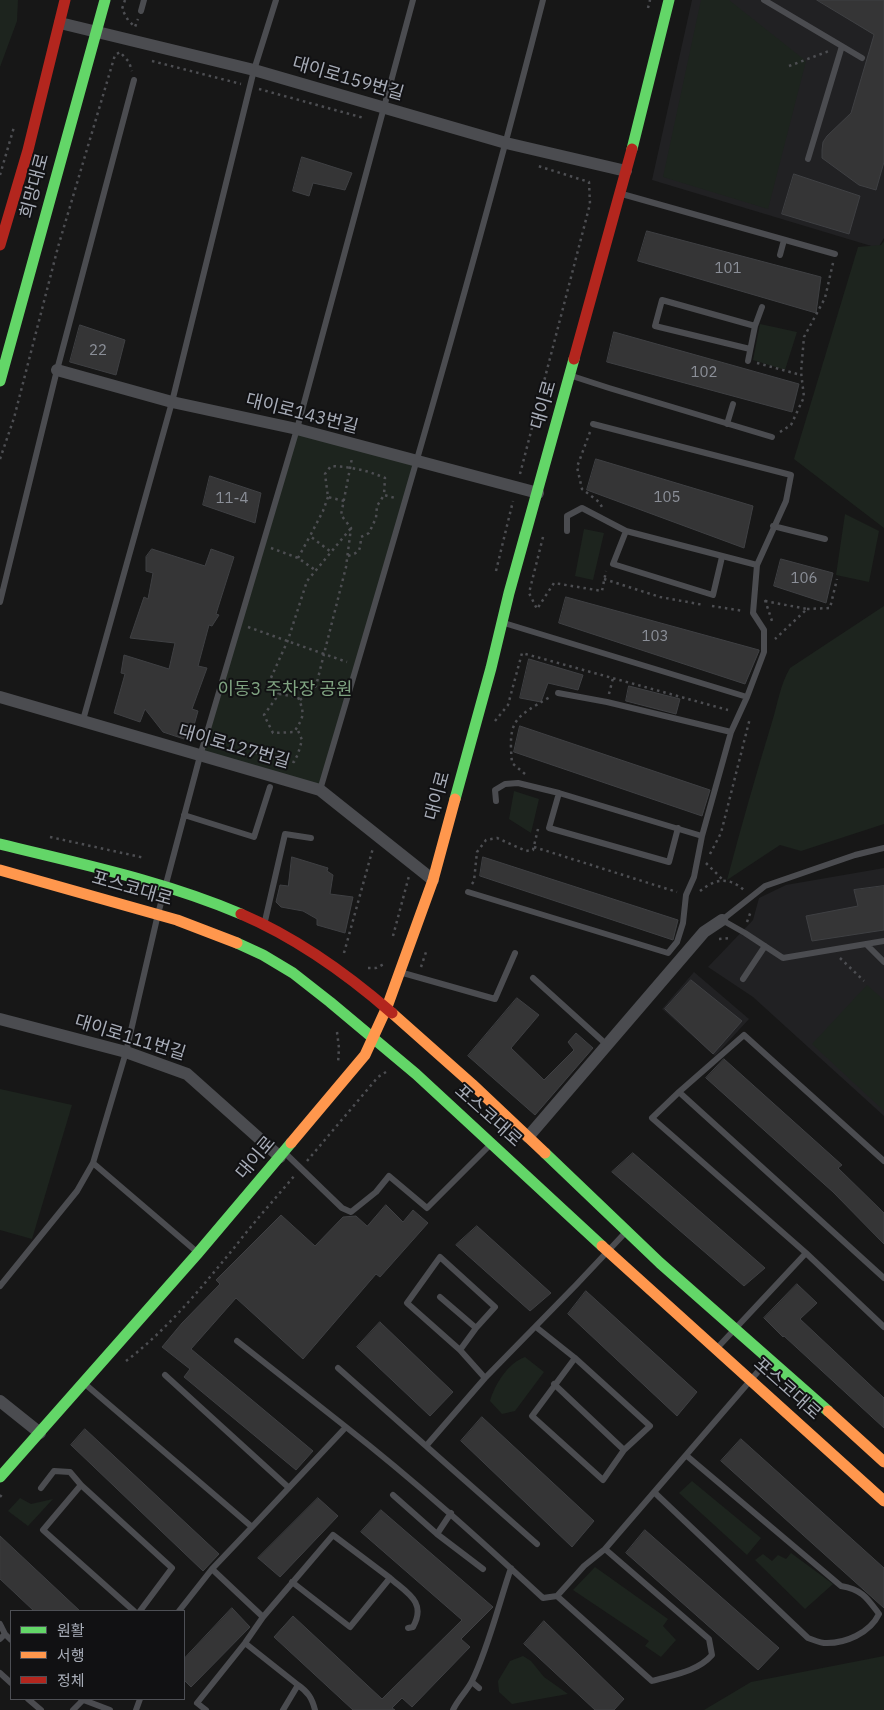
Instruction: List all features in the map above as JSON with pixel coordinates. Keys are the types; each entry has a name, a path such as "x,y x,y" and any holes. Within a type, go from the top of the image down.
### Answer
{"main road":[{"name":"희망대로","path":"0,244 38,128 65,0"},
{"name":"희망대로","path":"0,381 63,136 105,0"},
{"name":"대이로","path":"0,1477 198,1253 365,1055 386,1007 433,880 626,171 669,0"},
{"name":"포스코대로","path":"0,844 166,887 216,904 291,938 318,954 386,1007 499,1107 626,1231 884,1462"},
{"name":"포스코대로","path":"0,870 158,914 229,939 263,955 293,973 416,1074 647,1288 884,1501"},
{"path":"581,1226 594,1220 599,1204"}],"street":[{"name":"대이로159번길","path":"60,23 254,70 506,143 626,171"},
{"name":"대이로143번길","path":"57,370 172,402 297,429 538,493"},
{"name":"대이로127번길","path":"0,696 320,790 433,880"},
{"name":"포스코대로","path":"528,1137 704,932 722,920"},
{"name":"대이로111번길","path":"0,1019 126,1052 187,1074 282,1155"},
{"path":"0,1401 40,1433"}],"lane":[{"path":"141,11 144,0"},
{"path":"82,720 172,402 254,70 276,0"},
{"path":"0,1286 77,1191 93,1163 126,1052 158,914 184,814 297,429 413,0"},
{"path":"320,790 418,461 506,143 543,0"},
{"path":"764,0 862,58"},
{"path":"808,159 842,46"},
{"path":"0,602 57,370 134,80"},
{"path":"619,193 835,254"},
{"path":"780,255 784,240"},
{"path":"750,348 655,326 662,300 755,326"},
{"path":"748,361 755,326 762,307"},
{"path":"571,375 608,388 772,437"},
{"path":"727,424 733,404"},
{"path":"468,892 668,953 677,942 683,923 686,895 694,877 702,836 731,732 764,652 764,630 753,613 757,565 773,526 786,501 791,475 593,424"},
{"path":"567,531 567,516 582,508 626,531 757,565"},
{"path":"773,526 825,539"},
{"path":"626,531 613,564 712,595 722,557"},
{"path":"502,622 747,697"},
{"path":"558,693 607,702 731,732"},
{"path":"496,801 495,790 505,784 518,783 559,793 702,836"},
{"path":"184,814 254,837 270,787"},
{"path":"559,793 549,828 669,862 678,828"},
{"path":"264,925 285,834 311,838"},
{"path":"884,848 854,854 764,886 722,920 783,958 884,941"},
{"path":"866,945 884,962"},
{"path":"743,979 765,946"},
{"path":"399,972 495,999 515,953"},
{"path":"532,978 607,1045"},
{"path":"884,1161 744,1035 652,1118 806,1253 884,1327"},
{"path":"679,1092 884,1278"},
{"path":"282,1155 342,1208 351,1212 376,1192 389,1176 427,1208 440,1198 491,1144"},
{"path":"93,1163 198,1253"},
{"path":"426,1446 486,1378 626,1231"},
{"path":"717,1349 806,1253"},
{"path":"460,1350 495,1307 440,1257 407,1303 460,1350 486,1378"},
{"path":"440,1296 476,1328"},
{"path":"536,1327 575,1358 650,1426 624,1450 603,1480 532,1416 575,1358"},
{"path":"238,1341 399,1469 543,1598 557,1596 584,1566 604,1549 687,1456 770,1358"},
{"path":"338,1368 537,1544"},
{"path":"165,1375 288,1487"},
{"path":"84,1383 252,1527"},
{"path":"554,1384 624,1450"},
{"path":"180,1610 212,1569 346,1427"},
{"path":"654,1492 808,1638 822,1643 838,1642 854,1637 875,1623 879,1614 867,1598 854,1588 841,1586 687,1456"},
{"path":"41,1488 54,1471 70,1472 81,1485 172,1568 141,1610"},
{"path":"81,1485 43,1530 133,1610"},
{"path":"393,1495 437,1534 483,1569"},
{"path":"437,1534 450,1513"},
{"path":"206,1710 198,1703 263,1617 333,1535 390,1578 416,1602 418,1616 413,1627 408,1628"},
{"path":"557,1596 652,1681 679,1674 705,1663 712,1655 709,1639 604,1549"},
{"path":"453,1710 472,1682 511,1568"},
{"path":"212,1569 263,1617"},
{"path":"292,1582 350,1627 390,1578"},
{"path":"0,1624 2,1637"},
{"path":"245,1643 305,1690 312,1698 314,1710"},
{"path":"0,1673 10,1682"},
{"path":"472,1682 479,1688"},
{"path":"283,1710 298,1685"},
{"path":"29,1700 41,1710"},
{"path":"73,1710 81,1700"},
{"path":"85,1700 110,1710"}],"path":[{"path":"788,66 842,46"},
{"path":"120,52 129,62 134,80"},
{"path":"0,459 14,418 58,247 115,55 120,52 128,54"},
{"path":"144,58 379,122"},
{"path":"494,580 590,204 590,182 532,164"},
{"path":"772,437 791,425 804,397 801,376 804,338 825,298 835,254"},
{"path":"748,361 801,376"},
{"path":"593,424 577,466 582,489 599,502 615,525"},
{"path":"300,700 316,686 346,567 351,528 341,515 351,460"},
{"path":"298,558 328,497 325,474 331,466 350,466 385,478 384,495 377,506 376,518 370,533 361,537 358,553 348,556"},
{"path":"384,495 406,501"},
{"path":"328,497 344,501"},
{"path":"279,694 264,715 273,732 294,732 302,721 304,710 300,700 298,697 279,694 270,680 288,640 307,581 351,528"},
{"path":"310,536 331,552"},
{"path":"263,545 298,558 316,570"},
{"path":"537,609 554,583 602,591 606,570"},
{"path":"604,579 660,597 753,613"},
{"path":"765,601 807,609 830,608 837,579"},
{"path":"772,642 807,609"},
{"path":"239,624 357,666"},
{"path":"522,653 728,710"},
{"path":"607,702 613,678"},
{"path":"532,787 525,774 512,763 511,728 524,713 558,693"},
{"path":"723,880 706,863 721,833 752,713"},
{"path":"250,770 252,752 294,762 302,740 297,728"},
{"path":"468,892 474,881 476,852 486,840 497,838 526,851 533,850 538,828"},
{"path":"343,957 377,835"},
{"path":"49,836 145,858"},
{"path":"534,847 686,895"},
{"path":"393,936 408,878 417,868"},
{"path":"838,950 838,956 864,980"},
{"path":"125,1362 178,1314 216,1271"}],"shaded area":[{"path":"692,0 884,0 884,238 878,248 652,180"},
{"path":"884,868 884,1116 753,997 708,967 753,920 759,898 786,885"},
{"path":"694,972 749,1019 715,1056 662,1009"}],"green space":[{"path":"0,0 18,0 17,21 0,67"},
{"path":"701,0 729,0 806,61 768,209 663,177"},
{"path":"884,241 884,528 794,459 858,247 881,245"},
{"path":"760,324 797,332 785,370 753,360"},
{"name":"이동3 주차장 공원","path":"297,429 418,461 320,790 200,756"},
{"path":"845,514 879,531 869,582 836,575"},
{"path":"584,529 604,533 593,580 575,576"},
{"path":"884,606 884,824 801,851 780,845 727,880 779,694 790,668"},
{"path":"514,791 539,799 531,833 509,819"},
{"path":"867,985 884,1000 884,1111 812,1044"},
{"path":"0,1089 72,1105 32,1239 0,1230"},
{"path":"525,1357 544,1372 515,1411 502,1414 490,1401 492,1394 508,1369"},
{"path":"692,1481 761,1538 747,1555 679,1493"},
{"path":"20,1498 31,1504 53,1499 28,1526 8,1511"},
{"path":"791,1553 833,1584 805,1609 755,1560 763,1554 772,1561 778,1555 786,1559"},
{"path":"595,1567 668,1619 663,1626 676,1640 661,1657 645,1646 649,1641 573,1590"},
{"path":"523,1656 531,1661 544,1677 568,1694 512,1704 499,1692 498,1681 510,1661"},
{"path":"884,1656 884,1710 704,1710 751,1682"}],"building":[{"path":"817,0 884,0 884,162 876,190 859,185 822,158 823,142 851,113 874,35"},
{"path":"302,157 352,173 345,190 313,183 309,196 293,191"},
{"path":"794,174 860,196 849,234 782,214"},
{"path":"647,231 821,277 816,313 638,261"},
{"path":"80,325 125,340 116,375 70,362"},
{"path":"614,332 799,384 792,412 607,362"},
{"path":"596,459 753,506 744,548 587,490"},
{"path":"210,476 261,493 255,523 203,505"},
{"path":"152,549 205,566 211,549 234,557 216,614 219,615 212,626 209,625 198,666 207,668 192,709 198,711 191,736 184,739 163,732 145,709 140,722 114,713 125,674 121,673 124,655 169,669 175,643 130,638 144,597 148,599 153,573 146,571 146,557"},
{"path":"781,559 833,573 826,603 774,586"},
{"path":"566,597 759,651 745,684 559,623"},
{"path":"529,659 583,675 578,690 548,683 541,702 520,698"},
{"path":"629,686 680,699 676,714 626,701"},
{"path":"520,726 710,790 702,816 514,752"},
{"path":"292,857 328,868 327,871 333,875 330,894 353,897 345,933 317,925 317,919 303,911 281,907 276,902 280,885 288,886"},
{"path":"483,857 678,920 673,940 480,876"},
{"path":"884,886 884,930 812,941 806,916 858,906 854,890"},
{"path":"691,980 742,1021 713,1054 665,1009"},
{"path":"517,998 539,1015 511,1048 544,1080 574,1050 568,1042 576,1033 593,1048 535,1115 468,1056"},
{"path":"724,1059 842,1165 838,1168 884,1213 884,1244 833,1192 706,1078"},
{"path":"633,1153 765,1268 744,1286 612,1172"},
{"path":"386,1205 403,1222 413,1210 428,1223 380,1277 376,1274 303,1359 236,1298 191,1349 313,1451 296,1470 184,1377 190,1369 162,1347 182,1323 220,1284 216,1280 281,1215 315,1246 343,1217 356,1216 367,1226"},
{"path":"477,1226 551,1293 530,1311 456,1245"},
{"path":"797,1284 817,1303 800,1319 884,1398 884,1428 764,1318"},
{"path":"586,1291 697,1392 677,1416 568,1314"},
{"path":"380,1322 453,1392 430,1416 357,1347"},
{"path":"482,1417 594,1521 572,1547 461,1441"},
{"path":"85,1429 219,1554 203,1571 71,1445"},
{"path":"741,1439 884,1568 884,1608 721,1461"},
{"path":"318,1498 338,1516 280,1577 258,1558"},
{"path":"381,1510 493,1607 461,1639 470,1647 412,1707 402,1698 392,1708 395,1710 353,1710 274,1637 293,1616 382,1699 462,1620 361,1532"},
{"path":"645,1530 779,1648 758,1670 626,1553"},
{"path":"0,1536 79,1610 33,1610 0,1579"},
{"path":"232,1608 250,1627 191,1687 185,1681 185,1658"},
{"path":"544,1621 624,1699 614,1710 595,1710 524,1644"}],"traffic: fast":[{"path":"0,381 105,0"},
{"path":"632,149 669,0"},
{"path":"455,799 491,668 509,593 574,359"},
{"path":"0,844 92,866 152,883 212,902 241,914"},
{"path":"237,943 263,955 293,973 330,1002 416,1074 602,1246"},
{"path":"0,1477 198,1253 291,1143"},
{"path":"545,1153 660,1263 828,1411"}],"traffic: slow":[{"path":"291,1143 365,1055 387,1007 433,880 455,799"},
{"path":"0,870 177,920 237,943"},
{"path":"392,1013 472,1084 545,1153"},
{"path":"602,1246 884,1501"},
{"path":"828,1411 884,1462"}],"traffic: jam":[{"path":"0,245 28,150 65,0"},
{"path":"574,359 632,149"},
{"path":"241,914 282,934 320,957 392,1013"}]}
